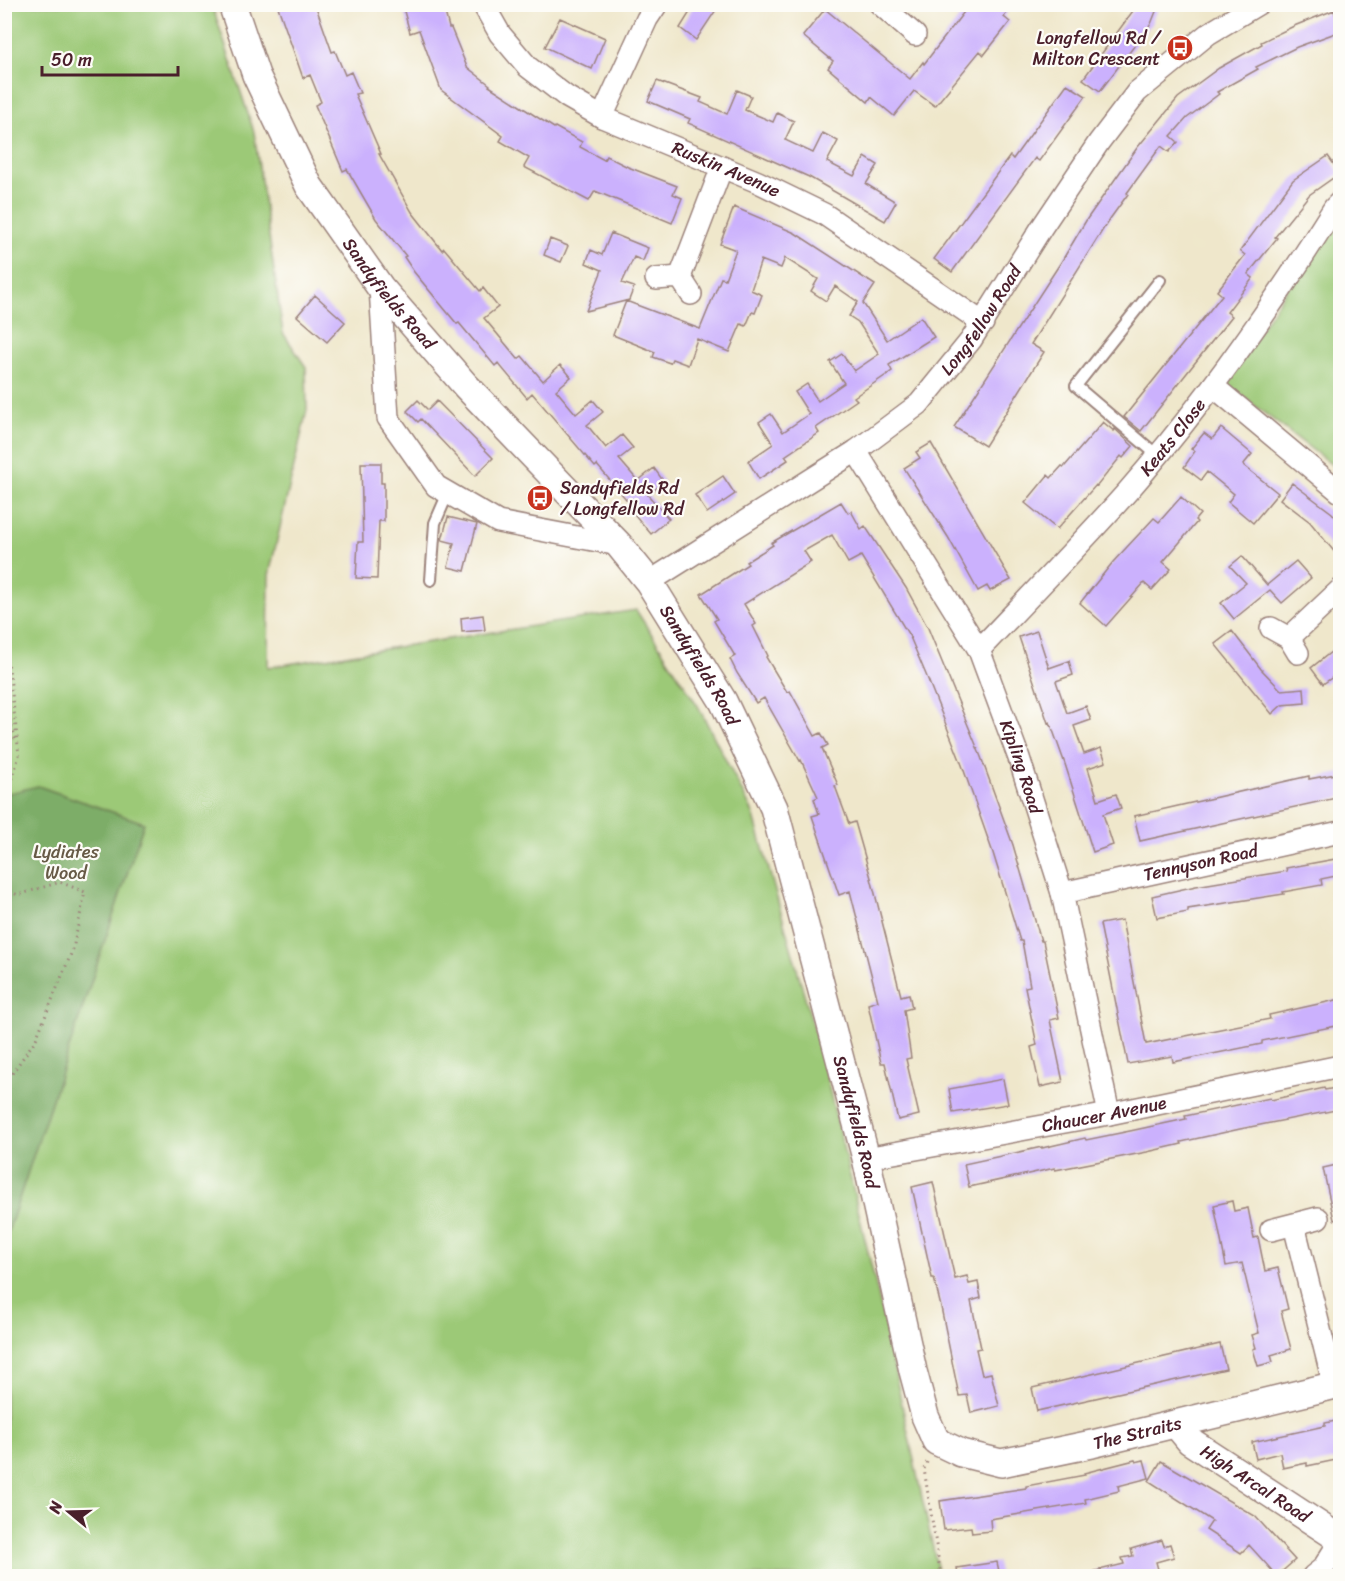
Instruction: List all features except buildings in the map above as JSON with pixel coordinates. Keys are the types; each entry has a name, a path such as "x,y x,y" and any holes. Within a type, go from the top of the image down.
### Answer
{"street":[{"name":"Sandyfields Road","path":"232,4 256,75 309,186 380,287 466,386 619,545 649,582 723,701 774,808 866,1158 913,1371 925,1416 936,1441"},
{"name":"Ruskin Avenue","path":"483,4 500,34 528,67 567,98 603,117 722,166 824,214 983,322"},
{"path":"603,117 647,19 657,4"},
{"name":"Longfellow Road","path":"649,582 856,452 919,404 983,322 1042,227 1093,151 1137,92 1208,34 1258,4"},
{"path":"891,8 915,35"},
{"path":"656,279 685,286 722,166"},
{"name":"Keats Close","path":"979,650 1128,490 1213,386 1292,276 1334,208 1341,202"},
{"path":"380,287 388,418 436,486 498,522 619,545"},
{"path":"1213,386 1341,492"},
{"name":"Kipling Road","path":"856,452 979,650 1019,758 1062,893 1108,1113"},
{"path":"1286,639 1341,590"},
{"name":"Tennyson Road","path":"1062,893 1341,832"},
{"name":"Chaucer Avenue","path":"866,1158 1108,1113 1341,1066"},
{"path":"1271,1230 1318,1218"},
{"path":"1294,1225 1337,1385"},
{"name":"The Straits","path":"936,1441 961,1453 1001,1463 1092,1444 1337,1385"},
{"name":"High Arcal Road","path":"1176,1424 1190,1441 1341,1540"},
{"path":"1313,1576 1323,1568 1341,1540"}],"lane":[{"path":"1157,455 1076,386 1160,280"},
{"path":"431,580 435,523 448,493"}],"path":[{"path":"4,654 9,667 19,754 4,811"},
{"path":"4,698 19,754"},
{"path":"4,889 18,895 60,882 85,892 73,949 57,989 36,1039 4,1085"},
{"path":"936,1441 924,1469 941,1576"}],"green space":[{"path":"5,5 212,5 254,132 283,333 306,367 307,410 269,575 268,667 636,610 698,706 753,813 820,1050 878,1294 939,1576 5,1576"},
{"path":"1340,208 1340,471 1225,383"},
{"name":"Lydiates Wood","path":"38,786 144,823 5,1241 5,794"}],"place":[{"name":"Longfellow Rd / Milton Crescent","path":"1180,48"},
{"name":"Sandyfields Rd / Longfellow Rd","path":"540,498"}]}
